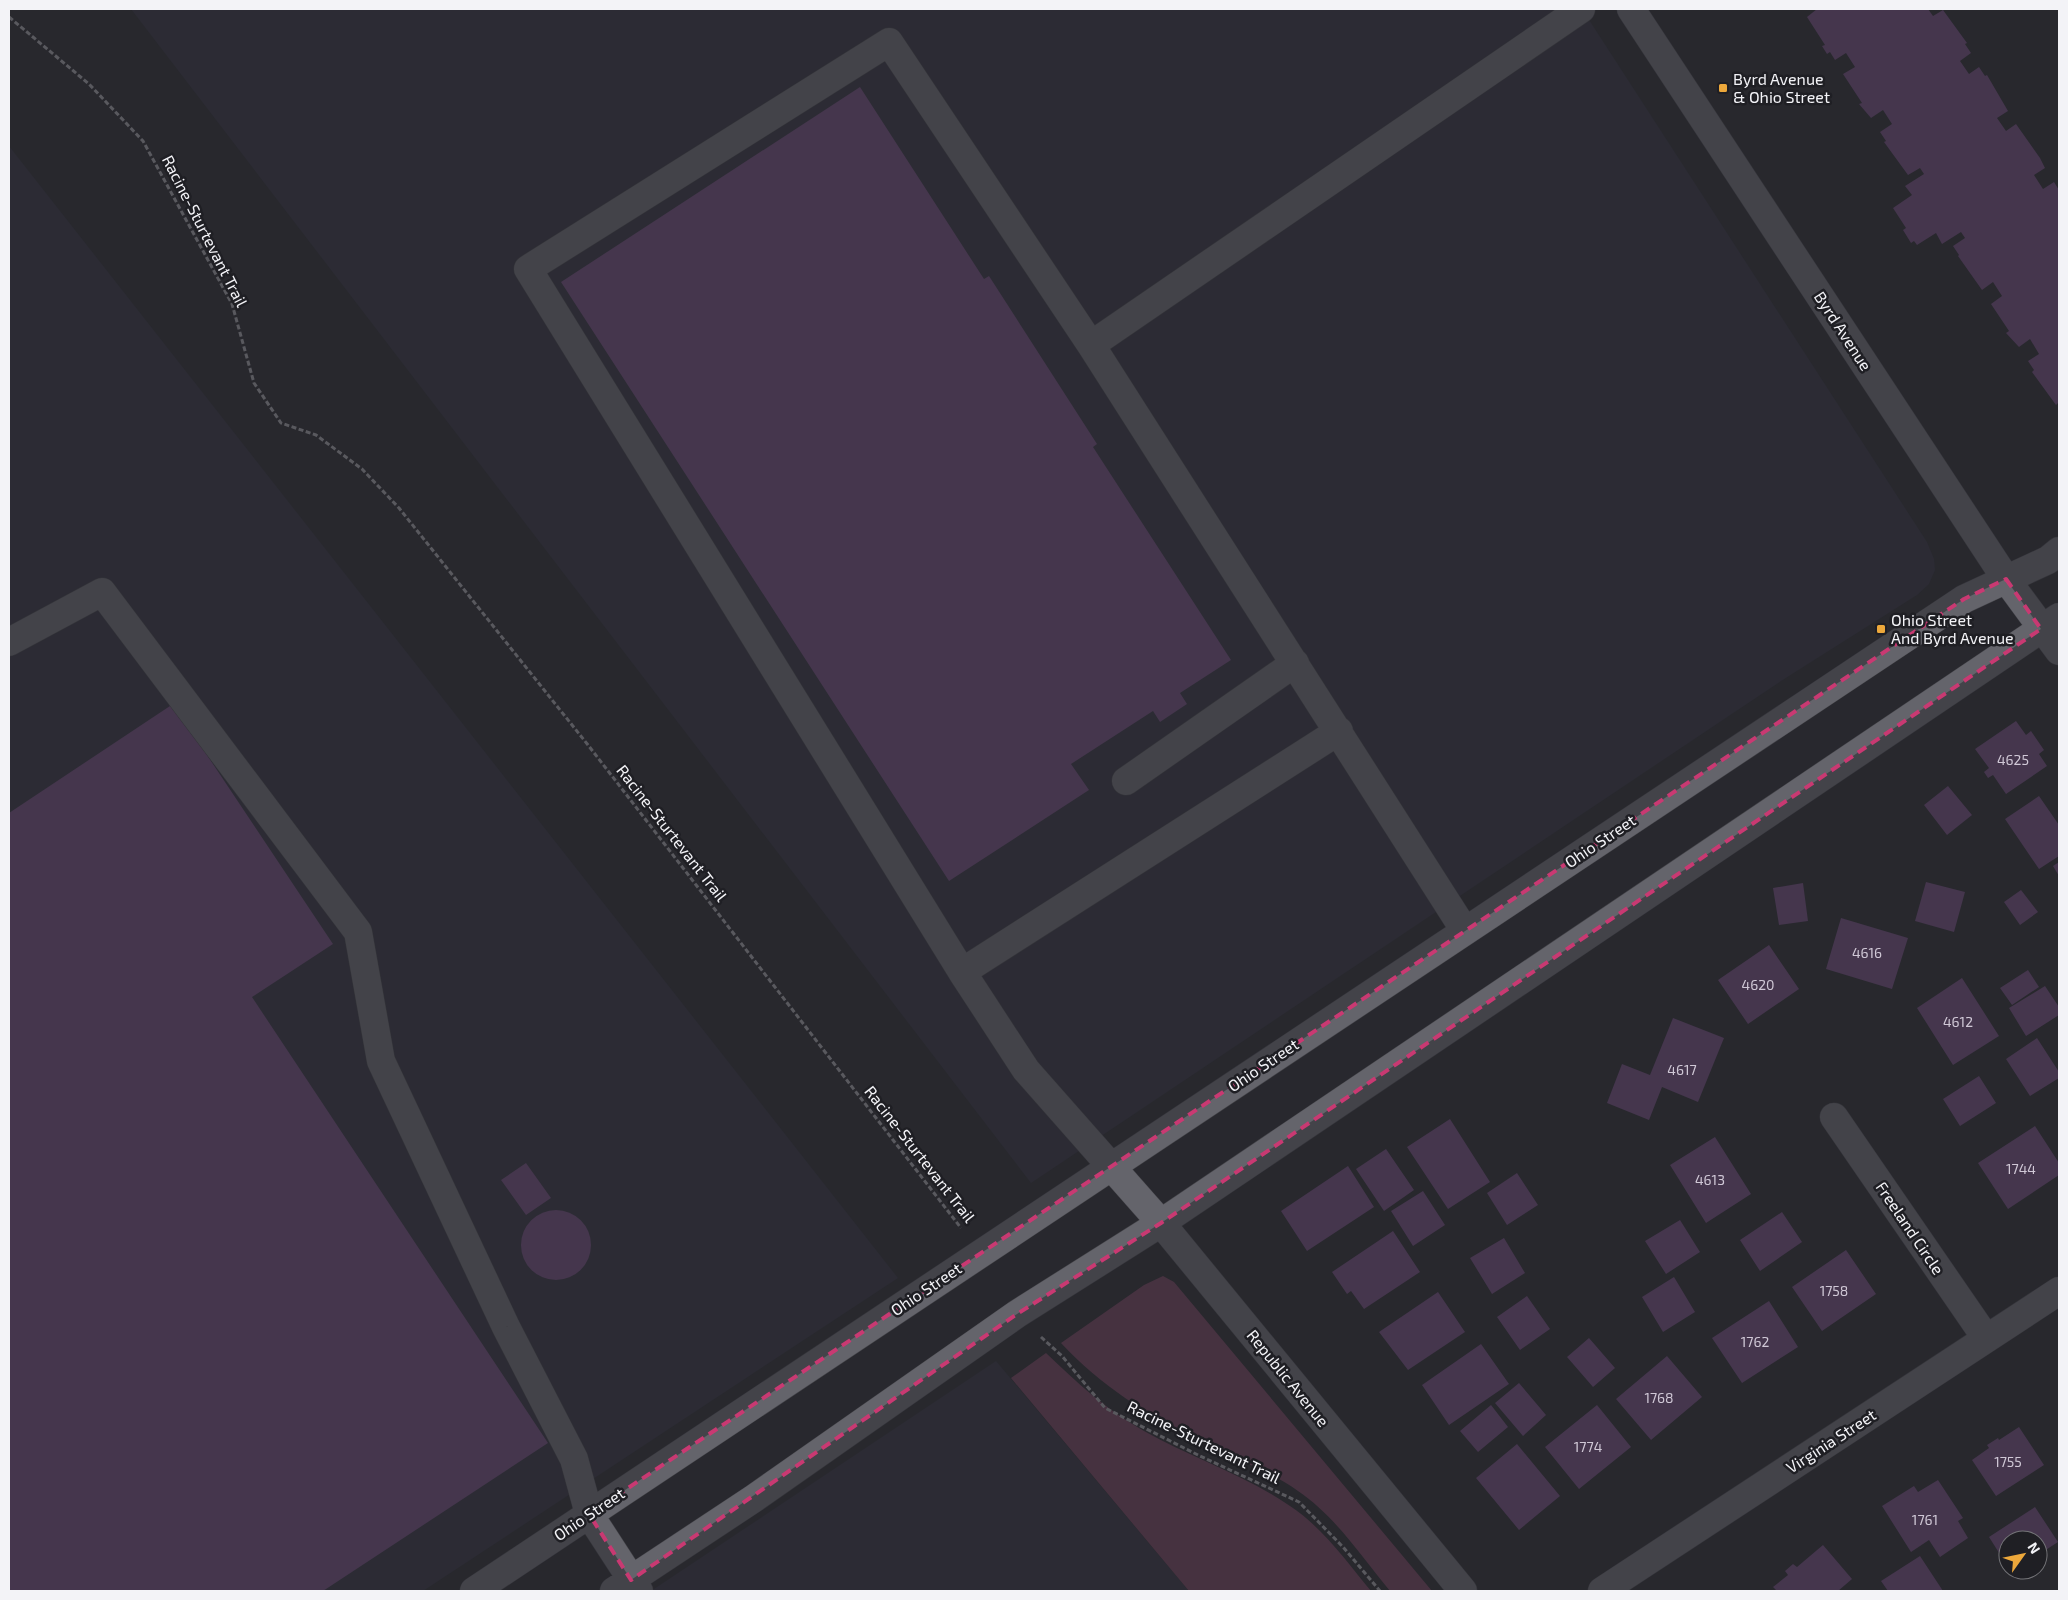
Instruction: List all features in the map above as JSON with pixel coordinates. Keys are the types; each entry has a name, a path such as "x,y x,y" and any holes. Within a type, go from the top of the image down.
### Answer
{"street":[{"path":"1466,931 1091,345 1581,9"},
{"name":"Byrd Avenue","path":"1640,12 2006,579 2050,623 2059,650"},
{"name":"Republic Avenue","path":"1091,345 889,42 528,269 962,972 1026,1070 1109,1167 1162,1223 1463,1591"},
{"name":"Ohio Street","path":"474,1591 1964,599 2048,560 2059,552"},
{"path":"9,642 102,592 358,932 381,1061 506,1328 574,1459 590,1514 628,1588 1017,1314 1162,1223 2050,623"},
{"path":"1126,781 1296,663"},
{"path":"962,972 1339,731"},
{"name":"Freeland Circle","path":"1834,1117 1986,1338"},
{"name":"Virginia Street","path":"1602,1591 2059,1291"}],"path":[{"name":"Racine-Sturtevant Trail","path":"9,17 89,84 143,141 232,304 254,382 280,423 316,434 362,469 400,508 786,1000 954,1223 984,1250"},
{"name":"Racine-Sturtevant Trail","path":"1017,1314 1062,1356 1105,1408 1200,1456 1299,1502 1343,1546 1380,1591"}],"highlighted area":[{"path":"2006,579 2041,629 1161,1223 1017,1314 631,1580 589,1514 1964,599"}],"shaded area":[{"path":"131,9 1582,9 1927,542 1934,559 1935,570 1929,584 1917,595 1781,681 1031,1183"},
{"path":"9,146 898,1278 423,1591 9,1591"},
{"path":"1163,1276 1174,1282 1432,1591 1390,1591 1336,1525 1324,1512 1298,1491 1275,1477 1199,1442 1143,1410 1108,1386 1061,1343 1144,1285"},
{"path":"1046,1353 1093,1395 1131,1423 1162,1441 1255,1485 1302,1514 1333,1545 1371,1591 1189,1591 1011,1378"},
{"path":"996,1361 1189,1591 651,1591"}],"building":[{"path":"1817,9 1928,9 1933,16 1943,10 1967,43 1965,44 1971,53 1960,61 1969,74 1979,67 1985,76 1987,75 2008,111 1997,118 2006,131 2016,124 2040,158 2045,168 2034,175 2043,189 2054,182 2059,190 2059,402 2056,405 2032,372 2034,370 2028,361 2039,354 2030,339 2019,347 2006,333 2009,331 1991,304 2002,296 1993,282 1982,290 1958,256 1953,246 1965,238 1961,232 1942,244 1936,233 1917,245 1914,241 1911,243 1903,230 1906,228 1893,208 1912,195 1905,186 1924,174 1920,168 1908,175 1884,142 1886,141 1880,132 1892,124 1883,110 1871,118 1859,104 1862,103 1843,74 1855,67 1846,53 1835,60 1830,52 1827,54 1822,46 1825,45 1807,17"},
{"path":"860,87 984,279 989,276 1097,444 1093,447 1231,660 1180,693 1187,704 1160,722 1153,711 1071,764 1089,790 949,881 561,282"},
{"path":"173,704 333,944 252,997 548,1443 323,1591 9,1591 9,813"},
{"path":"2016,721 2026,735 2031,731 2044,750 2039,754 2047,766 2006,794 1993,775 1988,778 1984,772 1989,768 1975,749"},
{"path":"1948,786 1972,815 1947,835 1924,805"},
{"path":"2039,796 2059,825 2059,856 2039,869 2005,819"},
{"path":"2059,862 2059,876 2053,866"},
{"path":"1926,882 1965,892 1954,932 1915,921"},
{"path":"1803,883 1808,921 1779,925 1773,888"},
{"path":"2021,890 2038,912 2020,925 2004,902"},
{"path":"1841,918 1908,938 1892,989 1826,969"},
{"path":"1769,945 1799,989 1748,1024 1718,980"},
{"path":"2028,970 2039,987 2012,1005 2000,988"},
{"path":"1962,978 1999,1036 1953,1065 1917,1008"},
{"path":"2045,986 2059,1007 2059,1015 2026,1036 2009,1008"},
{"path":"1673,1018 1724,1038 1698,1102 1662,1087 1649,1120 1607,1103 1622,1064 1650,1075"},
{"path":"2037,1038 2059,1072 2059,1078 2030,1096 2006,1059"},
{"path":"1979,1076 1996,1103 1960,1126 1943,1099"},
{"path":"1450,1119 1490,1182 1448,1209 1407,1147"},
{"path":"2035,1126 2059,1163 2059,1175 2008,1209 1978,1163"},
{"path":"1715,1137 1751,1194 1706,1223 1670,1165"},
{"path":"1386,1149 1414,1190 1384,1211 1356,1169"},
{"path":"526,1163 551,1198 526,1215 501,1180"},
{"path":"1348,1166 1374,1207 1307,1251 1281,1211"},
{"path":"1517,1173 1538,1205 1507,1225 1487,1193"},
{"path":"1423,1191 1445,1225 1413,1246 1391,1211"},
{"path":"549,1210 563,1210 576,1216 585,1225 591,1238 589,1258 581,1270 563,1280 549,1280 536,1274 527,1265 521,1252 521,1238 527,1225 536,1216"},
{"path":"1782,1212 1802,1242 1760,1271 1740,1240"},
{"path":"1680,1220 1700,1252 1666,1274 1645,1241"},
{"path":"1393,1231 1420,1272 1364,1309 1351,1291 1347,1294 1332,1272"},
{"path":"1504,1238 1525,1273 1492,1294 1470,1258"},
{"path":"1846,1250 1876,1294 1822,1331 1792,1287"},
{"path":"1674,1277 1695,1312 1663,1332 1642,1297"},
{"path":"1438,1292 1465,1332 1408,1370 1379,1332"},
{"path":"1527,1296 1550,1329 1520,1350 1497,1317"},
{"path":"1769,1301 1798,1347 1742,1383 1712,1338"},
{"path":"1589,1338 1615,1368 1593,1387 1567,1357"},
{"path":"1481,1344 1509,1384 1449,1425 1422,1385"},
{"path":"1667,1356 1702,1397 1651,1440 1616,1399"},
{"path":"1519,1383 1546,1415 1523,1436 1495,1403"},
{"path":"1491,1405 1508,1427 1478,1452 1460,1431"},
{"path":"1597,1405 1631,1447 1579,1489 1545,1447"},
{"path":"2019,1427 2044,1465 1996,1496 1972,1460 1989,1448 1987,1445 1998,1438 1999,1440"},
{"path":"1517,1444 1560,1496 1519,1530 1476,1478"},
{"path":"1938,1480 1963,1518 1958,1521 1968,1538 1940,1557 1929,1540 1911,1552 1882,1506 1914,1486 1918,1492"},
{"path":"2035,1507 2058,1542 2048,1548 2048,1530 2000,1530"},
{"path":"1998,1531 1998,1551 1989,1537"},
{"path":"1823,1545 1852,1579 1838,1591 1777,1591 1773,1587 1788,1575 1785,1571 1793,1564 1797,1567"},
{"path":"1920,1556 1943,1591 1888,1591 1881,1581"}],"place":[{"name":"Byrd Avenue & Ohio Street","path":"1723,88"},
{"name":"Ohio Street And Byrd Avenue","path":"1881,629"}]}
